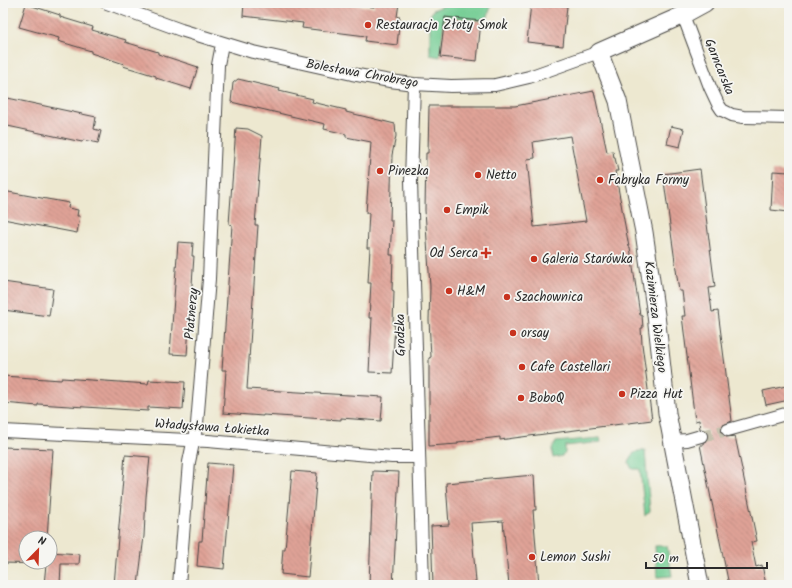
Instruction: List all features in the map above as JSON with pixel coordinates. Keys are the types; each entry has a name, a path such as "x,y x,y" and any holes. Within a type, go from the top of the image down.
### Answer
{"street":[{"name":"Bolesława Chrobrego","path":"107,3 222,44 253,52 390,81 451,86 495,85 529,77 599,52 683,15 705,3"},
{"name":"Garncarska","path":"683,15 710,87 722,110 732,115 743,117 789,118"},
{"name":"Płatnerzy","path":"179,585 189,462 197,424 209,279 218,65 222,44"},
{"name":"Kazimierza Wielkiego","path":"599,52 618,101 642,224 656,315 667,413 700,585"},
{"name":"Grodzka","path":"414,84 411,181 423,585"},
{"path":"728,430 789,414"},
{"name":"Władysława Łokietka","path":"3,431 57,432 392,457 419,457"},
{"path":"672,441 687,440 701,436"}],"green space":[{"path":"451,3 492,3 487,19 482,18 481,21 445,17 440,57 430,55 430,16 433,10"},
{"path":"600,438 601,442 565,446 565,453 562,456 553,458 552,449 556,442"},
{"path":"638,451 645,451 650,511 645,516 640,469 632,469 629,463 633,454"},
{"path":"655,546 667,546 672,576 657,577"}],"building":[{"path":"244,3 336,3 374,7 374,3 399,3 397,17 400,17 397,45 365,41 366,36 302,28 303,23 243,16"},
{"path":"531,3 567,6 563,46 527,42"},
{"path":"26,4 60,15 60,17 93,27 92,30 126,40 125,42 158,52 158,54 198,67 191,89 123,66 124,64 91,53 91,51 58,41 59,38 19,27"},
{"path":"445,17 481,21 477,61 440,57"},
{"path":"238,79 313,99 312,102 346,110 346,112 395,124 396,136 392,155 390,220 392,220 390,255 393,255 393,325 395,325 392,373 369,372 372,318 369,318 371,283 368,283 370,248 367,248 369,213 366,213 371,142 346,137 346,134 324,129 325,124 231,102 233,83"},
{"path":"594,91 607,152 613,151 618,171 615,171 630,247 640,315 642,315 642,344 652,420 500,440 500,437 458,442 458,444 429,446 429,358 431,357 429,320 430,287 425,210 429,106 515,106","holes":["570,136 586,221 534,227 527,159 535,158 533,142"]},
{"path":"3,97 96,117 94,129 101,131 98,143 83,140 82,142 3,125"},
{"path":"671,126 684,129 680,147 667,144"},
{"path":"236,128 248,129 262,136 255,225 258,225 247,389 383,397 381,421 223,413 226,370 222,370 232,225 229,224"},
{"path":"700,169 715,287 709,288 712,312 718,311 732,421 723,425 721,432 726,437 735,436 757,541 751,542 756,567 762,565 766,585 729,585 700,445 703,445 703,443 707,441 708,434 706,430 700,429 699,420 695,421 682,316 685,316 682,291 679,291 663,174"},
{"path":"773,171 789,172 789,212 771,210"},
{"path":"3,191 69,203 68,208 78,210 77,216 80,216 77,233 3,219"},
{"path":"178,242 193,243 192,256 194,256 187,355 170,354"},
{"path":"3,282 53,289 49,316 3,310"},
{"path":"3,376 61,380 62,378 148,384 149,380 185,382 183,409 148,407 148,411 3,403"},
{"path":"786,386 789,400 766,405 763,391"},
{"path":"3,447 53,449 48,530 18,530 18,563 3,563"},
{"path":"125,455 150,457 144,536 138,585 114,585"},
{"path":"208,463 233,465 224,569 197,566 199,541 202,541"},
{"path":"292,471 317,473 308,577 281,574 283,549 285,549"},
{"path":"373,471 399,472 393,585 369,585"},
{"path":"534,475 536,510 533,510 539,585 509,585 503,521 471,523 476,582 464,583 464,585 433,585 431,526 449,525 446,483"},
{"path":"58,553 80,554 79,564 61,564 60,585 44,585 45,570 58,570"}],"tunnel":[{"path":"701,436 728,430"}],"place":[{"name":"Restauracja Złoty Smok","path":"368,25"},
{"name":"Pinezka","path":"380,171"},
{"name":"Netto","path":"478,175"},
{"name":"Fabryka Formy","path":"600,180"},
{"name":"Empik","path":"447,210"},
{"name":"Od Serca","path":"486,253"},
{"name":"Galeria Starówka","path":"534,259"},
{"name":"H&M","path":"449,291"},
{"name":"Szachownica","path":"507,297"},
{"name":"orsay","path":"513,333"},
{"name":"Cafe Castellari","path":"522,367"},
{"name":"Pizza Hut","path":"622,394"},
{"name":"BoboQ","path":"521,398"},
{"name":"Lemon Sushi","path":"532,557"}]}
